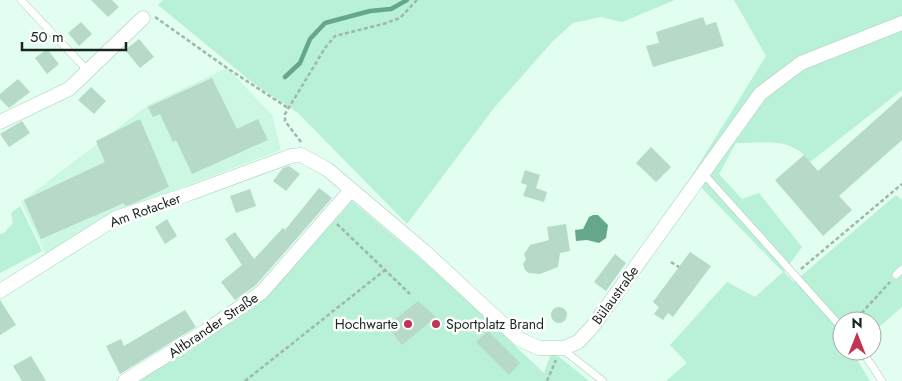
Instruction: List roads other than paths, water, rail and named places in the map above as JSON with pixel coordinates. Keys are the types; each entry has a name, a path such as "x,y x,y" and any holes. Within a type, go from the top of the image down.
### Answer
{"street":[{"path":"1,120 69,89 143,18"},
{"name":"Bülaustraße","path":"561,348 578,342 593,326 702,172 760,94 801,63 902,22"},
{"name":"Am Rotacker","path":"0,290 116,218 188,194 304,150 351,190"},
{"path":"351,190 424,251 519,339 540,348 561,348"},
{"name":"Altbrander Straße","path":"125,381 204,332 262,292 351,190"}],"lane":[{"path":"21,0 87,70"},
{"path":"702,172 832,317"},
{"path":"896,275 902,269"},
{"path":"561,348 603,381"},
{"path":"869,361 882,381"}],"waterway":[{"path":"285,77 300,63 310,39 325,23 370,11 391,9 407,0"}],"place":[{"name":"Hochwarte","path":"408,324"},
{"name":"Sportplatz Brand","path":"436,324"}]}
